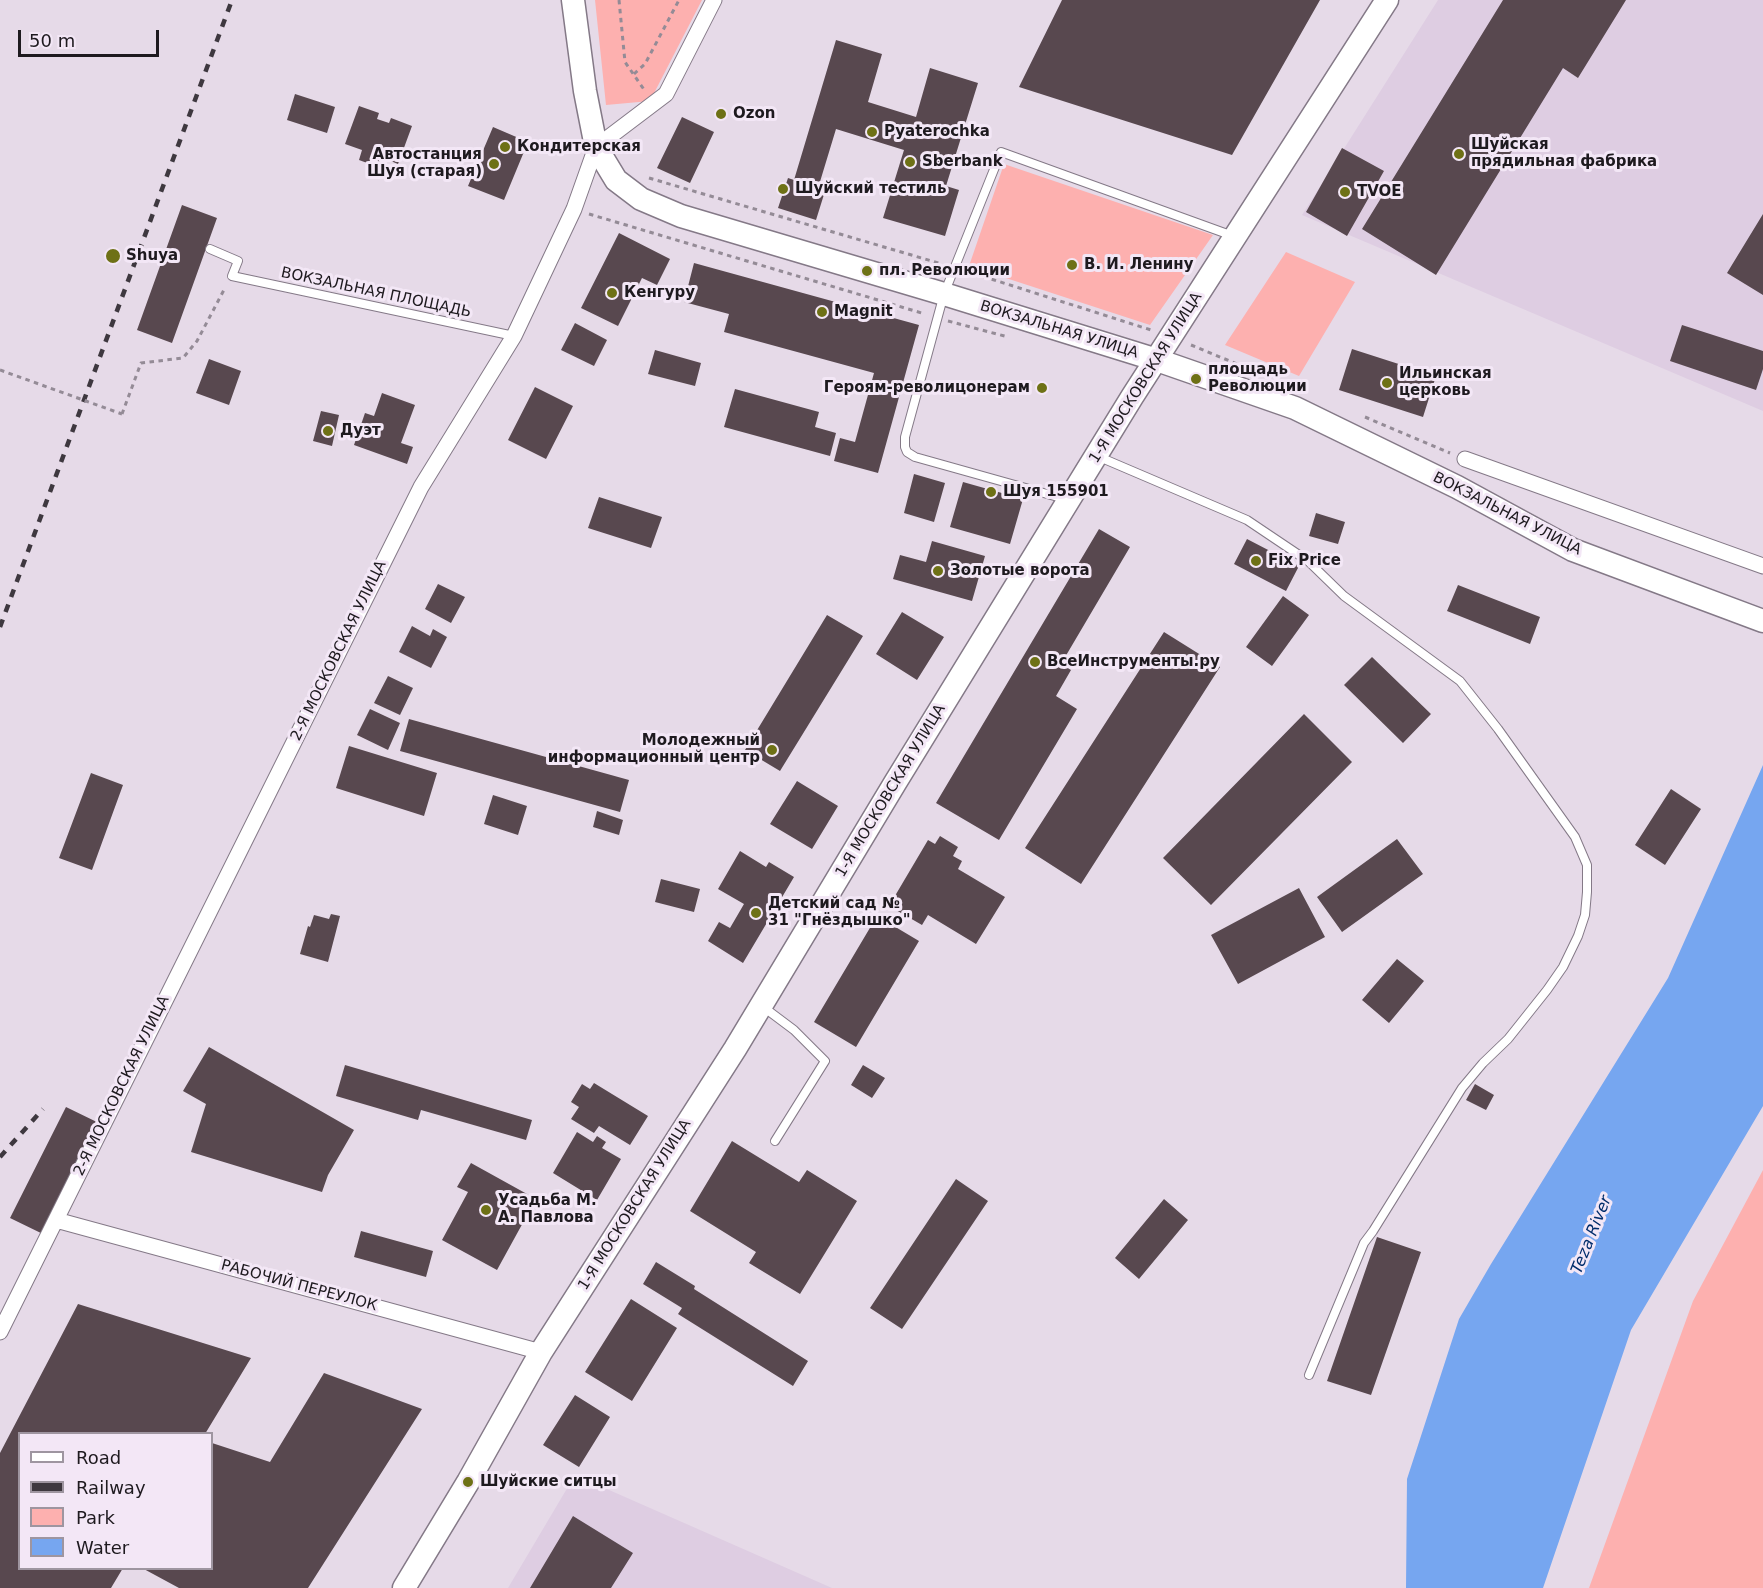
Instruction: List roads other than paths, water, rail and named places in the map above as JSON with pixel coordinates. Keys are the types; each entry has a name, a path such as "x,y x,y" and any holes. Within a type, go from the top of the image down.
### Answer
{"main road":[{"path":"573,0 585,91 596,147"},
{"name":"1-Я МОСКОВСКАЯ УЛИЦА","path":"404,1588 542,1352 761,1005 895,783 1171,337 1387,0"},
{"name":"ВОКЗАЛЬНАЯ УЛИЦА","path":"596,147 616,180 641,199 681,216 1157,360 1295,408 1457,487 1573,550 1761,621"}],"street":[{"path":"596,147 666,94 714,0"},
{"name":"2-Я МОСКОВСКАЯ УЛИЦА","path":"0,1332 421,487 514,336 574,209 596,147"},
{"path":"1465,459 1763,566"},
{"name":"РАБОЧИЙ ПЕРЕУЛОК","path":"56,1220 542,1352"}],"lane":[{"path":"1070,500 915,458 907,452 905,447 905,437 944,294 1001,152 1236,237"},
{"name":"ВОКЗАЛЬНАЯ ПЛОЩАДЬ","path":"210,249 238,261 232,276 514,336"},
{"path":"1097,456 1247,520 1308,561 1344,596 1460,681 1498,729 1575,837 1587,865 1585,915 1563,967 1508,1038 1462,1088 1364,1243 1309,1375"},
{"path":"761,1005 794,1030 825,1061 775,1141"}],"water":[{"name":"Teza River","path":"1763,765 1763,1106 1631,1330 1543,1588 1406,1588 1407,1479 1459,1319 1668,978"}],"railway":[{"path":"0,627 232,0"},
{"path":"0,1157 43,1109"}],"place":[{"name":"Ozon","path":"721,114"},
{"name":"Pyaterochka","path":"872,132"},
{"name":"Кондитерская","path":"505,147"},
{"name":"Шуйская прядильная фабрика","path":"1459,154"},
{"name":"Sberbank","path":"910,162"},
{"name":"Автостанция Шуя (старая)","path":"494,164"},
{"name":"Шуйский тестиль","path":"783,189"},
{"name":"TVOE","path":"1345,192"},
{"name":"Shuya","path":"113,256"},
{"name":"В. И. Ленину","path":"1072,265"},
{"name":"пл. Революции","path":"867,271"},
{"name":"Кенгуру","path":"612,293"},
{"name":"Magnit","path":"822,312"},
{"name":"площадь Революции","path":"1196,379"},
{"name":"Ильинская церковь","path":"1387,383"},
{"name":"Героям-револицонерам","path":"1042,388"},
{"name":"Дуэт","path":"328,431"},
{"name":"Шуя 155901","path":"991,492"},
{"name":"Fix Price","path":"1256,561"},
{"name":"Золотые ворота","path":"938,571"},
{"name":"ВсеИнструменты.ру","path":"1035,662"},
{"name":"Молодежный информационный центр","path":"772,750"},
{"name":"Детский сад № 31 \"Гнёздышко\"","path":"756,913"},
{"name":"Усадьба М. А. Павлова","path":"486,1210"},
{"name":"Шуйские ситцы","path":"468,1482"}]}
